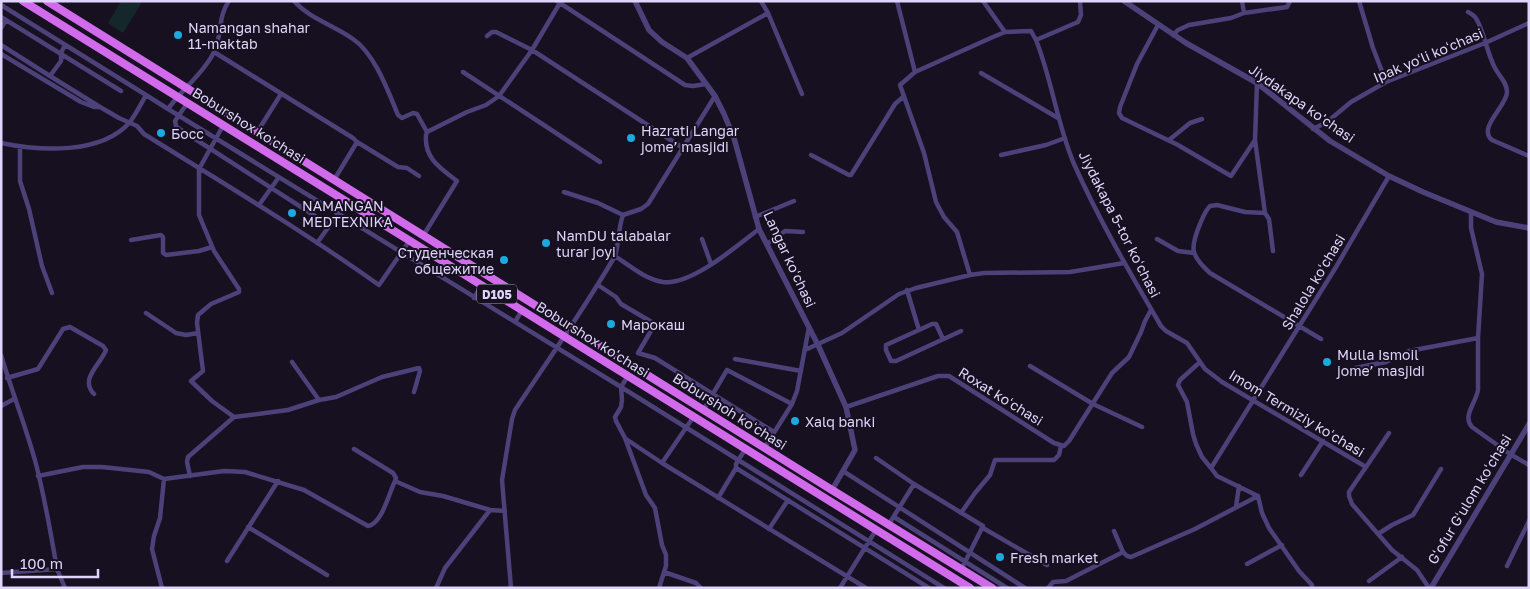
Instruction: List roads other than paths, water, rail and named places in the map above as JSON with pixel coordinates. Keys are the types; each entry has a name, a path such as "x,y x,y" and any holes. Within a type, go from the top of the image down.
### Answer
{"main road":[{"name":"Boburshox ko'chasi","path":"23,1 970,588"},
{"name":"Boburshoh koʻchasi","path":"51,2 832,490 891,521 964,565 987,580 992,588"}],"street":[{"path":"294,1 306,13 359,43 381,73 398,115 402,118 412,113 417,114 428,132"},
{"name":"Langar koʻchasi","path":"635,1 649,30 662,42 687,58 715,96 734,138 759,228 818,345 846,407 855,450 832,490"},
{"path":"761,1 768,13 802,94"},
{"path":"897,1 915,72"},
{"path":"983,1 1004,32"},
{"path":"970,275 957,232 944,217 936,202 924,152 903,98 900,85 915,72 1004,32 1031,31 1036,40 1078,22 1080,1"},
{"name":"Jiydakapa ko'chasi","path":"1124,1 1173,35 1257,83 1330,141 1389,176 1471,213 1496,222 1529,228"},
{"path":"1242,1 1244,14"},
{"path":"1173,35 1178,30 1189,25 1288,6 1290,1"},
{"path":"1359,1 1373,48 1386,82"},
{"path":"423,236 457,181 434,164 431,159 425,140 428,132 486,105 500,96 532,50 559,2 685,85 706,84"},
{"path":"168,108 201,72 214,52 226,3"},
{"path":"1,5 944,588"},
{"path":"1,28 6,9"},
{"path":"1468,12 1477,20 1495,67 1505,82 1507,90 1506,98 1490,125 1487,133 1488,137 1529,156"},
{"path":"687,58 768,13"},
{"path":"3,18 121,91"},
{"name":"Ipak yoʻli koʻchasi","path":"1313,128 1327,122 1351,102 1386,82 1485,43 1529,23"},
{"path":"1158,25 1137,64 1119,113 1122,118 1169,140 1231,176 1256,140"},
{"path":"487,36 492,32 496,32 532,50 683,148"},
{"name":"Jiydakapa 5-tor koʻchasi","path":"1036,40 1058,118 1074,164 1124,263 1152,310"},
{"path":"1,45 119,118 137,126 144,134 317,243 379,285 410,240"},
{"path":"50,76 61,61 61,53 65,45"},
{"path":"214,52 398,167 407,168 419,176"},
{"path":"1,54 81,102 94,107 100,106"},
{"path":"463,72 600,162"},
{"path":"981,73 1058,118"},
{"path":"1257,83 1256,140 1273,251"},
{"path":"262,126 281,94"},
{"path":"1,143 20,147 52,148 95,144 116,133 129,122 146,95"},
{"path":"564,192 598,203 623,215 642,209 648,204 715,96"},
{"path":"811,155 849,176 851,175 896,104 903,98"},
{"path":"188,102 179,115 176,126 329,225"},
{"path":"1169,140 1190,123 1202,119"},
{"path":"224,124 199,169 199,215 212,247 239,289 239,292 211,304 201,311 197,319 203,371 191,381 212,401 234,417"},
{"path":"1001,155 1046,145 1065,138"},
{"path":"334,180 357,142"},
{"path":"20,147 20,181 29,209 42,266 52,293"},
{"name":"Shalola koʻchasi","path":"1211,468 1336,267 1389,176"},
{"path":"259,206 279,177"},
{"path":"755,217 794,201"},
{"path":"1266,213 1245,212 1215,205 1210,206 1205,212 1194,238 1193,245 1196,259 1210,273 1321,338"},
{"path":"1471,213 1471,228 1482,274 1478,338 1478,390 1468,422 1472,427 1510,454 1529,465"},
{"path":"317,243 338,214"},
{"path":"511,588 502,480 512,419 615,256 618,229 623,215"},
{"path":"615,256 652,279 664,282 682,280 711,264 759,228"},
{"path":"767,244 785,232 803,232"},
{"path":"131,240 161,235 163,254 166,255 212,247"},
{"path":"702,239 711,264"},
{"path":"1158,239 1178,251 1194,253"},
{"path":"805,350 842,333 906,290 970,275 1070,272 1124,263"},
{"path":"474,298 482,285"},
{"path":"598,285 616,297 622,304 655,324 638,353 655,358 774,432"},
{"path":"906,290 920,330"},
{"path":"515,322 522,310"},
{"path":"961,513 990,475 995,460 1054,460 1061,446 1069,441 1112,373 1129,357 1152,310"},
{"name":"Imom Termiziy koʻchasi","path":"1152,310 1161,326 1187,343 1200,362 1222,382 1366,467 1350,490 1349,496 1352,504 1392,550 1417,570 1430,588"},
{"path":"146,313 176,333 186,335 198,333"},
{"path":"943,339 936,324 932,324 886,346 886,350 891,361 896,361 943,339 960,331"},
{"path":"765,447 792,404 797,391 809,327"},
{"path":"7,378 38,369 60,332 63,329 70,328 103,346 106,350 88,380 88,387 94,394"},
{"path":"1355,368 1386,362 1409,351 1478,338"},
{"path":"1,355 27,434 58,569 65,588"},
{"path":"735,359 801,371"},
{"path":"292,362 319,400"},
{"path":"1200,362 1180,380 1178,385 1187,402 1193,434 1202,457 1217,476 1258,496 1265,520 1274,537 1282,545 1299,571 1312,585"},
{"path":"1030,366 1093,404 1142,427"},
{"path":"190,476 187,462 188,456 234,417 288,410 336,396 382,377 418,368 420,372 414,392"},
{"path":"704,409 727,370 792,404"},
{"path":"628,376 621,388 621,407 615,417 625,438 646,495 655,508 662,545 666,555 664,572 659,588"},
{"name":"Roxat koʻchasi","path":"846,407 938,376 949,376 1061,446"},
{"path":"1,406 14,399"},
{"path":"662,463 694,416"},
{"name":"Gʻofur Gʻulom koʻchasi","path":"1430,588 1529,424"},
{"path":"1366,467 1389,433"},
{"path":"625,438 718,498 866,588"},
{"path":"1301,475 1322,442"},
{"path":"38,476 83,468 102,467 149,472 164,479 224,471 245,472 304,490 368,526 375,524 380,517 396,478 393,473 354,448"},
{"path":"718,498 746,448"},
{"path":"876,458 914,484 982,525 983,528 1047,565"},
{"path":"736,468 929,588"},
{"path":"1378,534 1413,515 1441,469"},
{"path":"843,471 1025,588"},
{"path":"162,588 152,549 160,518 164,479"},
{"path":"227,560 278,481"},
{"path":"395,481 420,492 443,496 490,510 505,511"},
{"path":"891,521 914,484"},
{"path":"1236,507 1239,486"},
{"path":"1114,531 1123,552 1131,557 1179,537 1258,496"},
{"path":"769,529 788,500"},
{"path":"436,588 445,568 490,510"},
{"path":"1506,566 1529,521"},
{"path":"248,527 327,575"},
{"path":"964,565 983,528"},
{"path":"840,588 876,530"},
{"path":"1247,564 1282,545"},
{"path":"1048,588 1053,582 1066,581 1123,552"},
{"path":"1369,582 1402,557"},
{"path":"994,568 987,580 1007,588"},
{"path":"1,573 58,569"},
{"path":"664,572 696,583 701,588"}],"place":[{"name":"Namangan shahar 11-maktab","path":"178,35"},
{"name":"Босс","path":"161,133"},
{"name":"Hazrati Langar jome’ masjidi","path":"631,138"},
{"name":"NAMANGAN MEDTEXNIKA","path":"292,213"},
{"name":"NamDU talabalar turar joyi","path":"546,243"},
{"name":"Студенческая общежитие","path":"504,260"},
{"name":"Марокаш","path":"611,324"},
{"name":"Mulla Ismoil jome’ masjidi","path":"1327,362"},
{"name":"Xalq banki","path":"795,421"},
{"name":"Fresh market","path":"1000,557"}]}
